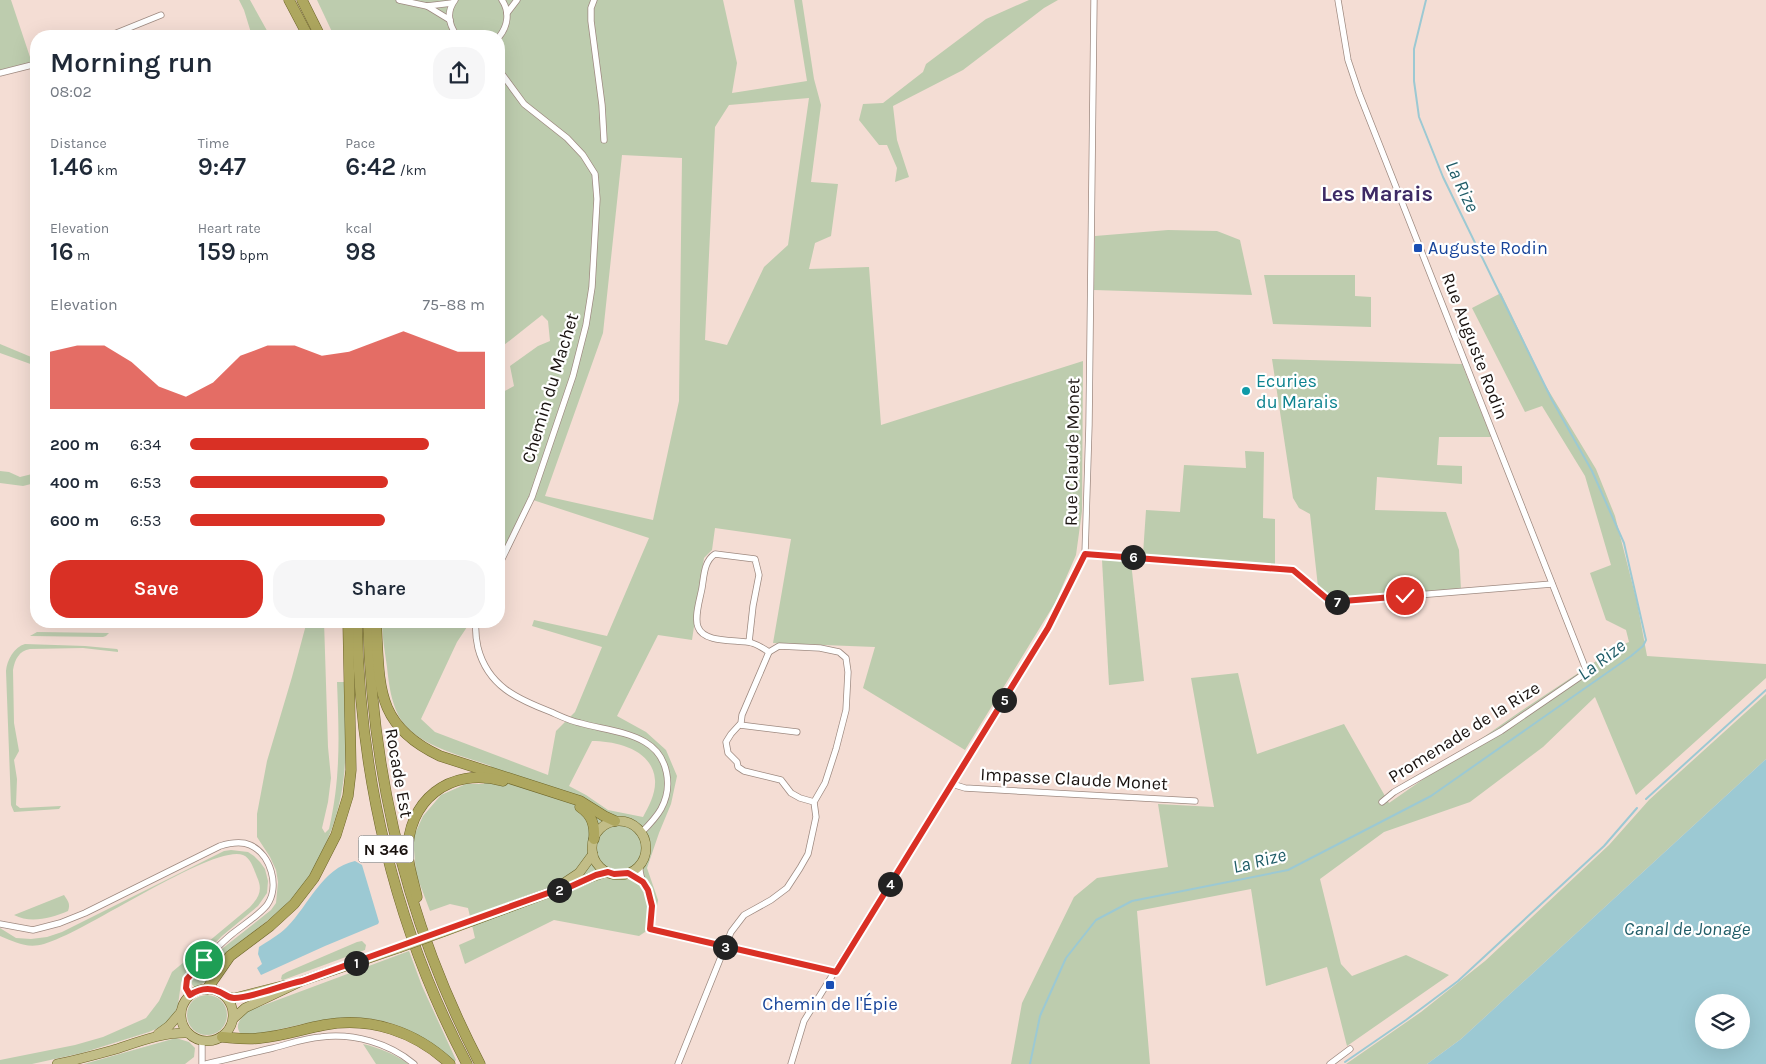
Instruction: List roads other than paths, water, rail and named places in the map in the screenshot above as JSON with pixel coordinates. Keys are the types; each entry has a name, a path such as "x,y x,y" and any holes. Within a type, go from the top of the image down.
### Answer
{"highway":[{"path":"289,0 305,30"},
{"path":"302,0 317,30"},
{"path":"207,989 230,956 270,926 294,904 318,872 336,835 348,796 351,770 348,628"},
{"name":"Rocade Est","path":"357,628 358,670 364,733 384,842 409,928 429,982 467,1064"},
{"name":"Rocade Est","path":"368,628 371,689 377,750 395,842 429,953 451,1007 480,1064"},
{"path":"376,628 379,667 386,706 399,728 410,739 440,756 580,802 615,821"},
{"path":"414,907 417,897 408,854 409,837 413,822 427,797 447,784 470,778 499,780 575,804 589,815 595,829 594,839"},
{"path":"222,1037 258,1039 326,1024 342,1022 374,1024 412,1036 436,1051 450,1064"}],"main road":[{"path":"615,821 630,823 641,832 646,848 640,864 628,873 614,874 601,868 593,854 592,847 594,839 602,827 615,821"},
{"path":"548,893 579,873 593,854"},
{"path":"155,1036 170,1026 181,1012 186,1000 195,992 207,989 234,998 302,981 399,948 548,893 565,889 596,875 608,872"},
{"path":"234,1018 244,1008 302,981"},
{"path":"57,1064 112,1050 155,1036 173,1033 188,1033 202,1041 216,1040 222,1037 232,1026 234,1018 234,1010 226,996"},
{"path":"181,1012 182,1020 188,1033"}],"street":[{"path":"399,0 427,6 450,20"},
{"path":"502,0 507,13 504,30"},
{"path":"507,13 517,0"},
{"path":"594,0 591,8 591,21 602,105 604,140"},
{"name":"Rue Claude Monet","path":"791,1064 804,1021 1048,628 1085,554 1094,0"},
{"name":"Rue Auguste Rodin","path":"1338,0 1348,60 1359,92 1587,672"},
{"path":"427,6 454,2"},
{"path":"453,30 450,12 454,2"},
{"path":"124,30 161,15"},
{"path":"0,73 30,66"},
{"name":"Chemin du Machet","path":"505,78 524,104 567,138 584,155 595,174 597,198 592,287 586,325 573,376 532,497 505,553"},
{"path":"750,642 753,606 759,575 755,559 716,554 707,562 697,616 697,626 702,634 712,638 734,642 750,642 769,652"},
{"path":"1085,554 1293,570 1331,602 1552,584"},
{"path":"476,628 476,638 481,660 493,679 507,692 530,704 577,722 618,732 646,742 658,754 666,770 667,793 660,810 641,832"},
{"path":"678,1064 731,932 744,916 771,900 786,888 808,854 816,817 814,802 825,783 831,766 846,710 848,672 846,658 839,652 820,648 779,646 769,652 747,701 740,725 730,734 726,742 728,753 737,762 738,767 744,771 781,780 791,793 814,802"},
{"name":"Promenade de la Rize","path":"1382,802 1394,792 1501,731 1587,672"},
{"path":"740,725 797,732"},
{"name":"Impasse Claude Monet","path":"952,784 965,788 1195,802"},
{"path":"0,924 33,930 60,924 220,846 237,843 250,845 259,852 268,864 273,879 272,895 263,909 228,937 193,972 186,983 187,991 190,995"},
{"path":"640,864 643,882 648,890 652,906 650,929 836,972"},
{"path":"628,873 643,882"},
{"path":"206,1064 312,1038 330,1036 355,1038 372,1042 392,1050 414,1064"},
{"path":"202,1041 202,1064"},
{"path":"1330,1064 1350,1049"}],"water":[{"name":"Canal de Jonage","path":"1766,759 1766,1064 1427,1064 1461,1039"},
{"path":"355,861 362,865 378,924 261,975 257,968 262,964 258,954 259,947 287,927 325,879 344,865"}],"waterway":[{"name":"La Rize","path":"1030,1064 1040,1016 1066,958 1096,920 1132,901 1288,870 1431,796 1631,656 1643,646 1646,640 1624,543 1592,471 1552,400 1443,177 1419,117 1414,81 1414,49 1426,0"},
{"path":"1646,799 1766,690"},
{"path":"1345,1062 1458,981 1604,846 1637,808"}],"place":[{"name":"Auguste Rodin","path":"1418,248"},
{"name":"Ecuries du Marais","path":"1246,391"},
{"name":"Chemin de l'Épie","path":"830,985"}],"district":[{"name":"Les Marais","path":"1377,193"}]}
